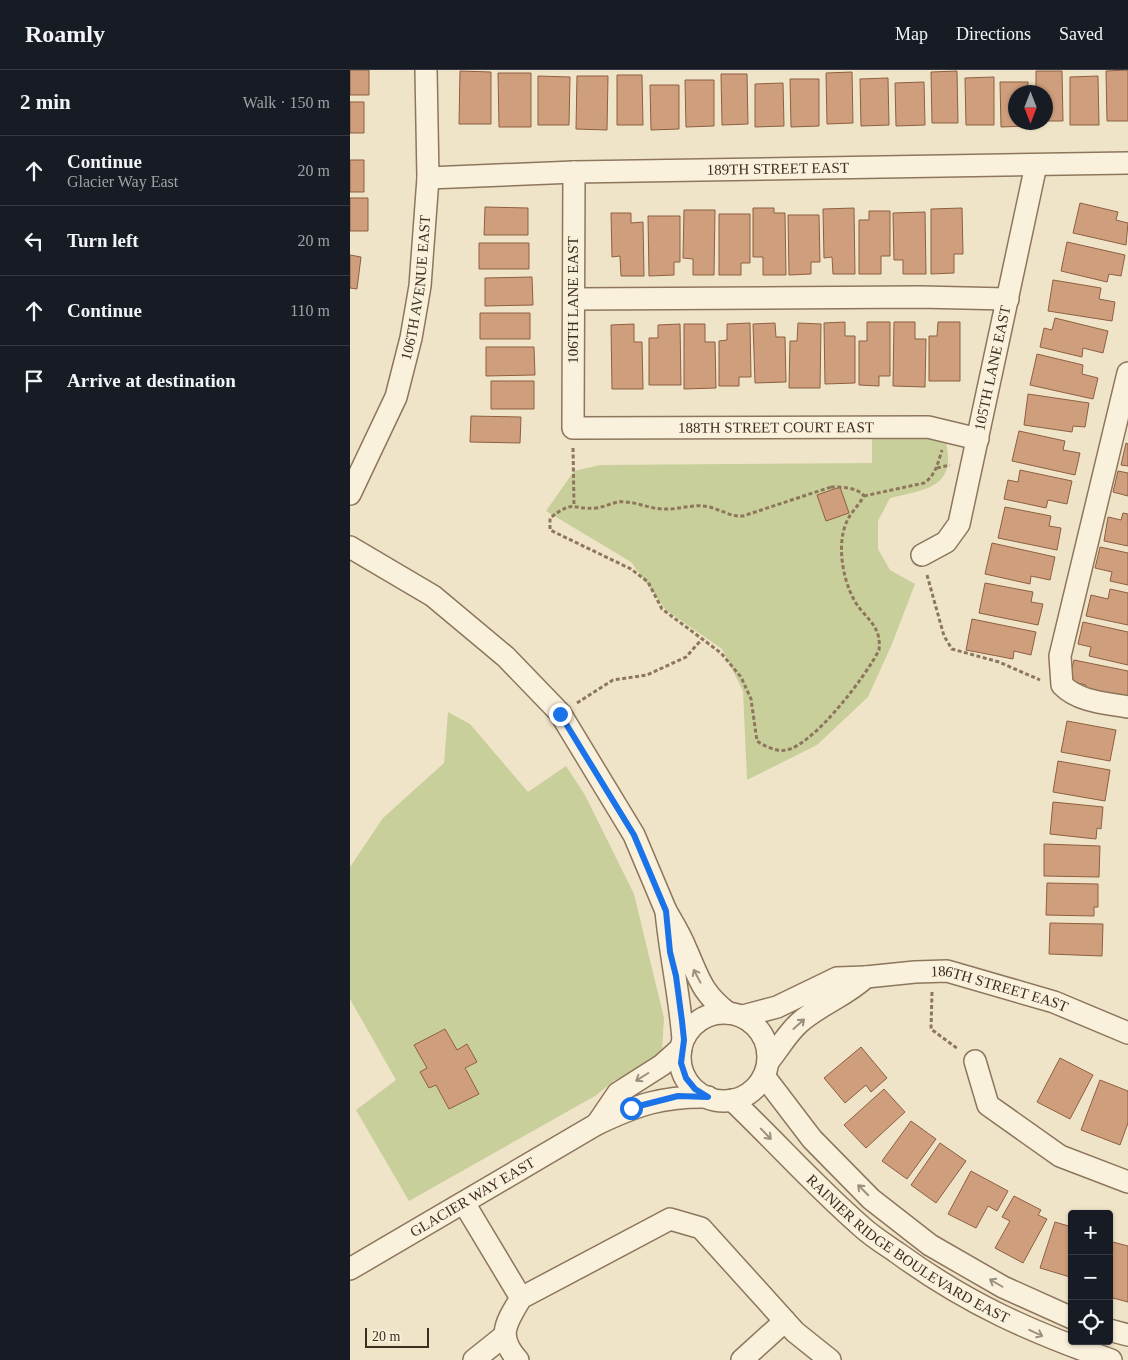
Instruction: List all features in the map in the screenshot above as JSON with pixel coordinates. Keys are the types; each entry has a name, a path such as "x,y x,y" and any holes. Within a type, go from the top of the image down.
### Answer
{"street":[{"name":"106TH AVENUE EAST","path":"350,494 396,396 411,338 420,286 428,178 426,70"},
{"name":"189TH STREET EAST","path":"428,178 574,172 1128,163"},
{"name":"105TH LANE EAST","path":"922,555 946,542 959,524 1036,165"},
{"name":"106TH LANE EAST","path":"573,428 574,172"},
{"path":"574,299 920,297 1008,299"},
{"path":"1128,373 1060,656 1062,685 1071,694 1128,707"},
{"name":"188TH STREET COURT EAST","path":"573,428 928,427 978,439"},
{"path":"350,547 433,596 506,657 560,714 634,835 666,911 703,987 715,1003 754,1024 763,1035 768,1048 766,1069"},
{"path":"666,911 670,952 676,976 682,1044 681,1063 686,1078 695,1089 708,1097 732,1100 745,1096 756,1087 797,1024 822,1007 852,991 866,977"},
{"name":"186TH STREET EAST","path":"735,1014 777,1007 837,978 947,971 1054,1002 1128,1034"},
{"path":"682,1044 691,1028 701,1019 714,1014 735,1014"},
{"name":"GLACIER WAY EAST","path":"597,1124 618,1093 662,1065 682,1044"},
{"path":"975,1060 988,1105 1060,1156 1128,1182"},
{"name":"RAINIER RIDGE BOULEVARD EAST","path":"766,1069 812,1138 871,1199 930,1244 1003,1288 1068,1316"},
{"name":"GLACIER WAY EAST","path":"350,1269 597,1124 631,1108 651,1102 678,1096 708,1097"},
{"name":"RAINIER RIDGE BOULEVARD EAST","path":"732,1100 813,1182 864,1229 924,1272 988,1311 1045,1337 1111,1360"},
{"path":"464,1203 521,1298"},
{"path":"518,1360 508,1349 504,1336 509,1318 521,1298 670,1219 701,1228 785,1321 830,1360"},
{"path":"742,1360 785,1321"},
{"path":"1113,1331 1128,1335"},
{"path":"474,1360 504,1336"}],"path":[{"path":"573,428 574,505"},
{"path":"864,496 861,492 844,487 831,487 735,517 709,507 646,508 626,502 613,502 597,508 574,505 565,507 550,518 550,530 631,569 648,582 662,609 722,652 741,677 751,699 757,741 764,746 784,751 794,748 822,728 879,650 880,641 873,622 854,600 846,575 842,556 846,522 864,496 924,483 930,479 936,468 947,433"},
{"path":"922,555 944,636 952,649 999,662 1071,694"},
{"path":"560,714 613,680 647,675 686,658 703,638"},
{"path":"932,971 931,1029 975,1060"}],"green space":[{"path":"936,438 946,443 947,469 942,478 926,489 890,498 878,521 878,549 890,570 915,584 892,644 868,697 817,745 747,780 743,691 722,649 666,610 631,562 546,511 574,471 600,465 872,463 872,439"},
{"path":"448,712 470,724 528,792 566,766 585,795 634,894 664,1018 662,1051 644,1069 615,1080 595,1096 409,1201 356,1110 396,1080 350,999 350,867 383,818 444,763"}],"building":[{"path":"350,70 369,70 369,95 350,95"},
{"path":"1128,70 1128,121 1107,121 1106,71"},
{"path":"460,71 491,72 491,124 459,124"},
{"path":"957,71 958,123 932,123 931,72"},
{"path":"1036,71 1062,71 1063,121 1053,121 1053,85 1036,85"},
{"path":"852,72 853,123 827,124 826,73"},
{"path":"498,73 531,73 531,127 499,127"},
{"path":"721,74 747,74 748,124 722,125"},
{"path":"617,75 642,75 643,125 617,125"},
{"path":"538,76 570,77 569,125 538,125"},
{"path":"577,76 608,76 607,130 576,129"},
{"path":"1098,76 1099,125 1070,125 1070,77"},
{"path":"994,77 994,125 966,125 965,78"},
{"path":"888,78 889,125 861,126 860,79"},
{"path":"790,79 819,79 819,126 791,127"},
{"path":"685,80 714,80 714,126 686,127"},
{"path":"924,82 925,125 896,126 895,83"},
{"path":"1000,82 1028,82 1028,85 1008,85 1008,127 1001,127"},
{"path":"783,83 784,126 755,127 755,84"},
{"path":"650,85 679,85 679,129 651,130"},
{"path":"350,102 364,102 364,133 350,133"},
{"path":"350,160 364,160 364,192 350,192"},
{"path":"350,198 368,198 368,231 350,231"},
{"path":"1080,203 1118,212 1116,220 1128,223 1126,245 1073,233"},
{"path":"485,207 528,208 528,235 484,235"},
{"path":"753,208 774,208 774,213 785,213 786,275 763,275 763,257 753,257"},
{"path":"854,208 855,274 833,274 832,257 824,258 823,209"},
{"path":"962,208 963,254 954,254 954,273 931,274 931,209"},
{"path":"684,210 715,210 714,275 693,275 693,259 683,258"},
{"path":"869,211 890,211 890,256 881,256 881,274 859,274 859,220 869,220"},
{"path":"925,212 926,274 903,274 903,260 894,260 893,213"},
{"path":"611,213 631,213 631,223 643,222 644,276 621,276 620,256 612,257"},
{"path":"719,214 750,214 750,263 741,263 741,275 719,275"},
{"path":"788,215 819,215 820,262 811,262 811,274 789,275"},
{"path":"648,216 680,216 680,262 674,262 674,275 649,276"},
{"path":"1067,242 1125,255 1121,276 1109,274 1107,282 1061,271"},
{"path":"479,243 529,243 529,269 479,269"},
{"path":"350,255 361,257 357,289 350,288"},
{"path":"532,277 533,305 485,306 485,278"},
{"path":"1053,280 1101,288 1099,299 1115,302 1112,321 1048,311"},
{"path":"480,313 530,313 530,339 480,339"},
{"path":"1055,318 1108,331 1103,353 1083,348 1082,357 1040,347 1044,328 1052,330"},
{"path":"845,322 845,336 855,336 855,383 825,384 824,323"},
{"path":"867,322 890,322 890,376 879,376 879,386 859,385 859,341 867,341"},
{"path":"894,322 915,322 915,339 926,339 925,387 893,386"},
{"path":"938,322 960,322 960,381 929,381 929,336 937,336"},
{"path":"750,323 751,377 739,377 739,386 719,386 719,341 727,340 727,324"},
{"path":"775,323 776,337 785,337 786,382 755,383 753,324"},
{"path":"798,323 821,324 820,388 789,388 790,341 797,341"},
{"path":"634,324 634,342 642,342 643,389 612,389 611,325"},
{"path":"680,324 681,385 649,385 649,338 658,338 658,325"},
{"path":"684,324 705,324 705,342 715,342 716,388 684,389"},
{"path":"486,347 534,347 535,375 486,376"},
{"path":"1037,354 1083,365 1082,374 1098,378 1093,399 1030,385"},
{"path":"491,381 534,381 534,409 491,409"},
{"path":"1028,394 1089,403 1085,427 1073,426 1072,432 1024,425"},
{"path":"471,416 521,417 520,443 470,442"},
{"path":"1019,431 1065,441 1063,450 1080,453 1075,475 1012,461"},
{"path":"1126,443 1128,444 1128,466 1121,465"},
{"path":"1020,470 1072,481 1067,504 1048,500 1046,508 1004,499 1008,480 1018,482"},
{"path":"1118,471 1128,473 1128,496 1113,492"},
{"path":"840,487 849,513 826,521 817,495"},
{"path":"1005,507 1051,516 1049,526 1061,528 1057,550 998,538"},
{"path":"1123,513 1128,514 1128,546 1104,541 1108,517 1121,520"},
{"path":"992,543 1055,557 1050,580 1031,576 1030,584 985,574"},
{"path":"1100,547 1128,553 1128,585 1110,581 1112,572 1095,568"},
{"path":"985,583 1033,592 1031,602 1043,604 1038,625 979,613"},
{"path":"1110,589 1128,593 1128,625 1086,616 1091,595 1108,599"},
{"path":"972,619 1036,632 1031,655 1014,651 1013,659 966,650"},
{"path":"1083,622 1128,632 1128,665 1089,656 1091,647 1078,644"},
{"path":"1074,660 1128,671 1128,704 1084,694 1086,685 1069,681"},
{"path":"1067,721 1116,730 1110,761 1061,752"},
{"path":"1058,761 1110,770 1105,801 1053,792"},
{"path":"1053,802 1103,807 1101,829 1097,828 1096,839 1050,834"},
{"path":"1044,844 1100,846 1099,877 1044,876"},
{"path":"1047,883 1098,884 1098,907 1094,907 1094,916 1046,915"},
{"path":"1050,923 1103,924 1102,956 1049,954"},
{"path":"445,1029 457,1050 467,1044 477,1062 465,1068 479,1094 449,1109 436,1085 429,1088 420,1072 427,1068 414,1045"},
{"path":"861,1047 887,1078 871,1092 866,1085 845,1103 824,1078"},
{"path":"1060,1058 1093,1075 1070,1119 1037,1102"},
{"path":"1100,1080 1128,1091 1128,1123 1120,1145 1081,1130"},
{"path":"884,1089 905,1112 866,1148 844,1125"},
{"path":"911,1121 936,1139 907,1179 882,1161"},
{"path":"940,1143 966,1161 936,1203 911,1185"},
{"path":"971,1171 1008,1191 997,1211 988,1206 976,1228 948,1214"},
{"path":"1014,1196 1041,1210 1038,1215 1047,1219 1023,1263 995,1248 1010,1221 1002,1217"},
{"path":"1055,1222 1068,1226 1068,1276 1040,1268"},
{"path":"1113,1242 1128,1246 1128,1302 1113,1298"}],"route":[{"path":"560,714 634,835 666,911 670,952 676,976 684,1040 681,1048 681,1063 686,1078 695,1089 708,1097 678,1096 631,1108"}]}
